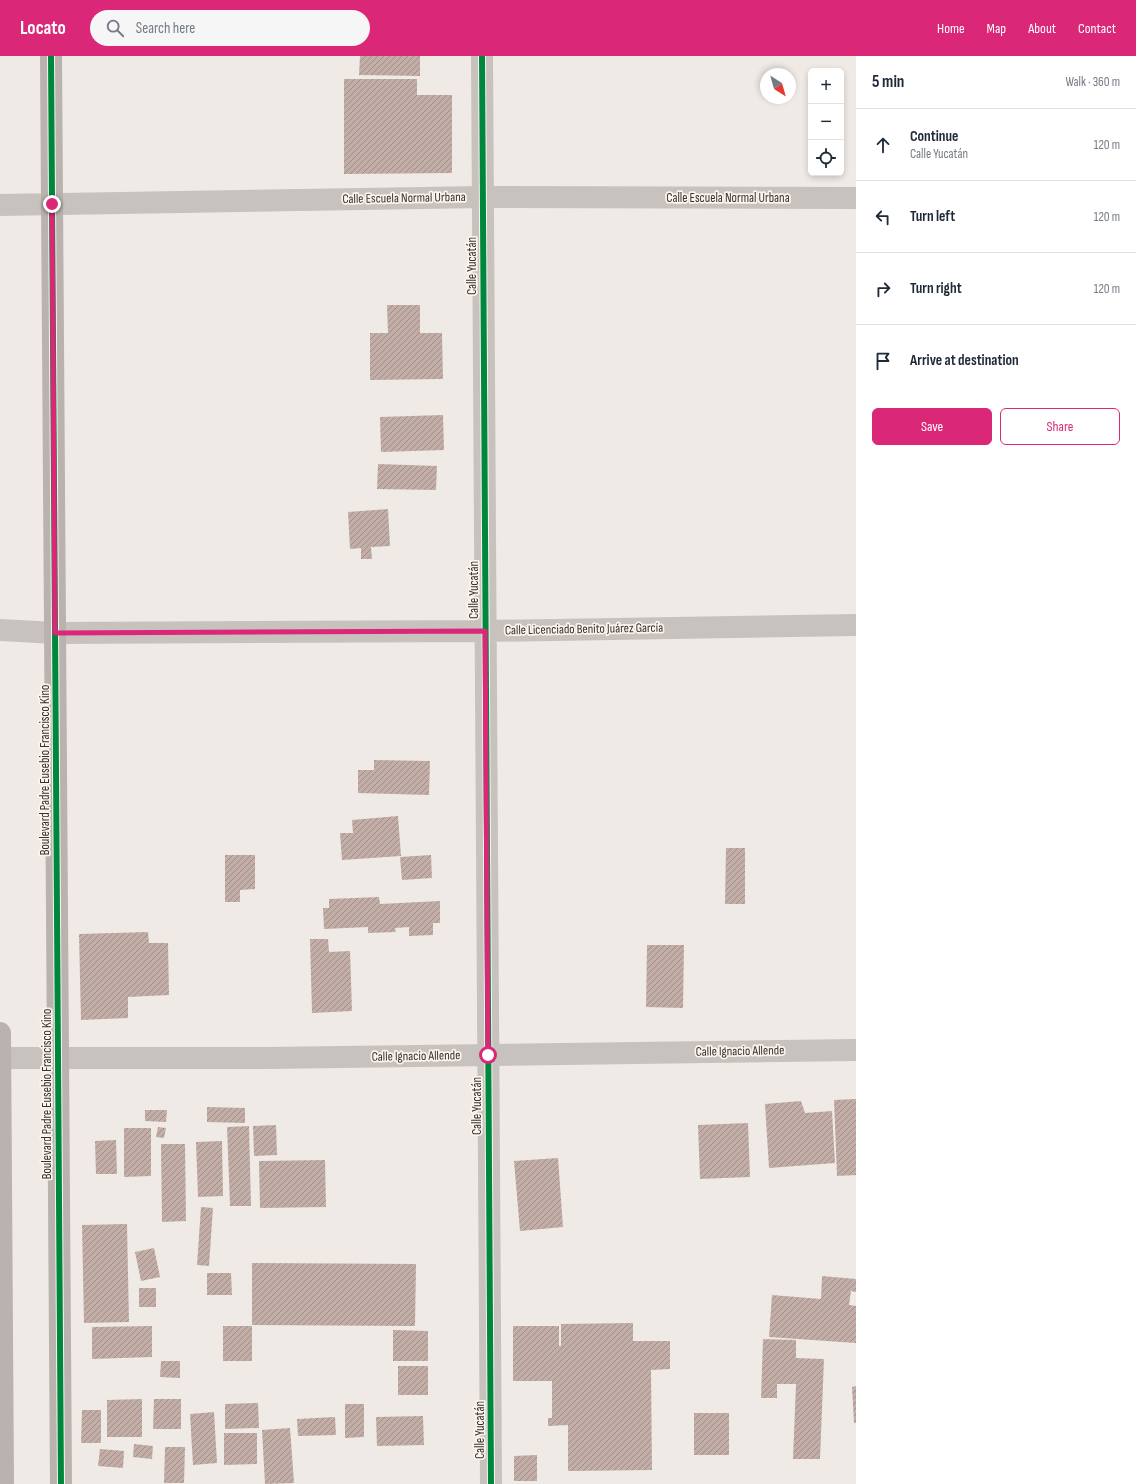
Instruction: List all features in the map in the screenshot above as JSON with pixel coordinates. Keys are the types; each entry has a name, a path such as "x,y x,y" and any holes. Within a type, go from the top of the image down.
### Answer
{"street":[{"name":"Boulevard Padre Eusebio Francisco Kino","path":"51,56 61,1484"},
{"name":"Calle Yucatán","path":"482,56 491,1484"},
{"name":"Calle Escuela Normal Urbana","path":"0,206 483,197 856,198"},
{"name":"Calle Licenciado Benito Juárez García","path":"0,630 55,633 485,631 856,625"},
{"path":"0,1033 2,1484"},
{"name":"Calle Ignacio Allende","path":"0,1058 267,1058 856,1050"}],"building":[{"path":"360,56 420,56 420,76 359,75"},
{"path":"344,79 417,79 417,95 452,95 452,173 344,174"},
{"path":"387,305 420,305 420,333 442,333 443,379 370,380 370,333 388,333"},
{"path":"443,415 444,450 381,452 380,417"},
{"path":"378,464 437,466 436,490 377,489"},
{"path":"388,509 390,546 371,547 372,559 361,559 361,548 350,549 348,512"},
{"path":"374,760 430,761 429,795 358,793 358,770 374,770"},
{"path":"398,816 401,856 342,860 340,833 353,833 352,820"},
{"path":"726,848 745,848 745,904 725,904"},
{"path":"225,855 255,855 255,889 240,890 240,902 225,902"},
{"path":"431,855 432,878 402,880 400,857"},
{"path":"379,897 380,904 440,901 440,923 433,923 433,935 409,936 409,927 395,928 396,932 368,933 368,927 324,929 323,908 329,908 329,899"},
{"path":"148,932 149,943 168,943 169,995 128,997 128,1018 81,1020 79,934"},
{"path":"310,939 328,939 329,952 350,951 352,1011 312,1013"},
{"path":"647,945 684,945 683,1008 646,1007"},
{"path":"856,1099 856,1175 837,1176 834,1100"},
{"path":"801,1101 805,1113 832,1111 835,1163 769,1168 765,1104"},
{"path":"207,1107 245,1108 245,1123 207,1122"},
{"path":"145,1110 167,1110 166,1122 145,1121"},
{"path":"748,1123 750,1177 700,1179 698,1125"},
{"path":"276,1125 277,1155 254,1156 253,1126"},
{"path":"249,1126 251,1206 230,1206 227,1127"},
{"path":"158,1127 166,1128 164,1138 156,1137"},
{"path":"124,1128 151,1128 151,1176 124,1177"},
{"path":"116,1140 117,1174 96,1174 95,1141"},
{"path":"222,1141 223,1196 198,1197 196,1142"},
{"path":"161,1144 185,1144 186,1221 162,1222"},
{"path":"558,1158 563,1227 520,1231 514,1161"},
{"path":"325,1160 326,1207 260,1208 259,1161"},
{"path":"201,1207 213,1208 209,1266 197,1265"},
{"path":"127,1224 129,1322 84,1323 82,1225"},
{"path":"154,1248 160,1277 141,1281 135,1252"},
{"path":"252,1263 416,1264 415,1326 252,1325"},
{"path":"207,1273 231,1273 232,1295 207,1295"},
{"path":"822,1276 856,1279 856,1292 851,1291 849,1305 856,1306 856,1343 769,1337 772,1295 821,1299"},
{"path":"139,1288 156,1288 156,1307 139,1307"},
{"path":"633,1323 633,1341 670,1341 670,1369 651,1370 652,1470 568,1471 568,1425 548,1426 548,1418 552,1418 552,1381 513,1381 513,1326 559,1326 559,1346 561,1346 561,1324"},
{"path":"152,1326 152,1357 92,1359 92,1327"},
{"path":"223,1326 252,1326 252,1361 223,1361"},
{"path":"393,1330 428,1331 428,1361 393,1361"},
{"path":"763,1339 796,1340 796,1358 824,1359 820,1459 793,1459 796,1384 777,1384 777,1398 761,1398"},
{"path":"161,1361 180,1361 180,1378 160,1377"},
{"path":"398,1366 428,1366 428,1395 398,1395"},
{"path":"856,1386 856,1423 854,1423 852,1387"},
{"path":"142,1399 142,1437 107,1437 107,1400"},
{"path":"154,1399 181,1399 181,1429 153,1429"},
{"path":"258,1403 259,1428 225,1429 225,1404"},
{"path":"345,1404 364,1404 364,1437 345,1438"},
{"path":"82,1410 101,1410 101,1443 81,1443"},
{"path":"214,1412 217,1463 193,1465 190,1414"},
{"path":"694,1413 729,1413 729,1455 694,1455"},
{"path":"423,1416 424,1445 377,1446 376,1417"},
{"path":"335,1417 336,1435 298,1436 297,1419"},
{"path":"290,1428 294,1483 265,1484 262,1430"},
{"path":"224,1433 257,1433 257,1464 224,1465"},
{"path":"134,1444 153,1446 152,1459 133,1457"},
{"path":"165,1447 185,1447 184,1483 164,1483"},
{"path":"100,1449 124,1451 123,1468 98,1466"},
{"path":"537,1455 537,1481 514,1481 514,1456"}],"cycle path":[{"path":"51,56 61,1484"},
{"path":"482,56 491,1484"}],"route":[{"path":"52,204 55,633 485,631 488,1055"}]}
